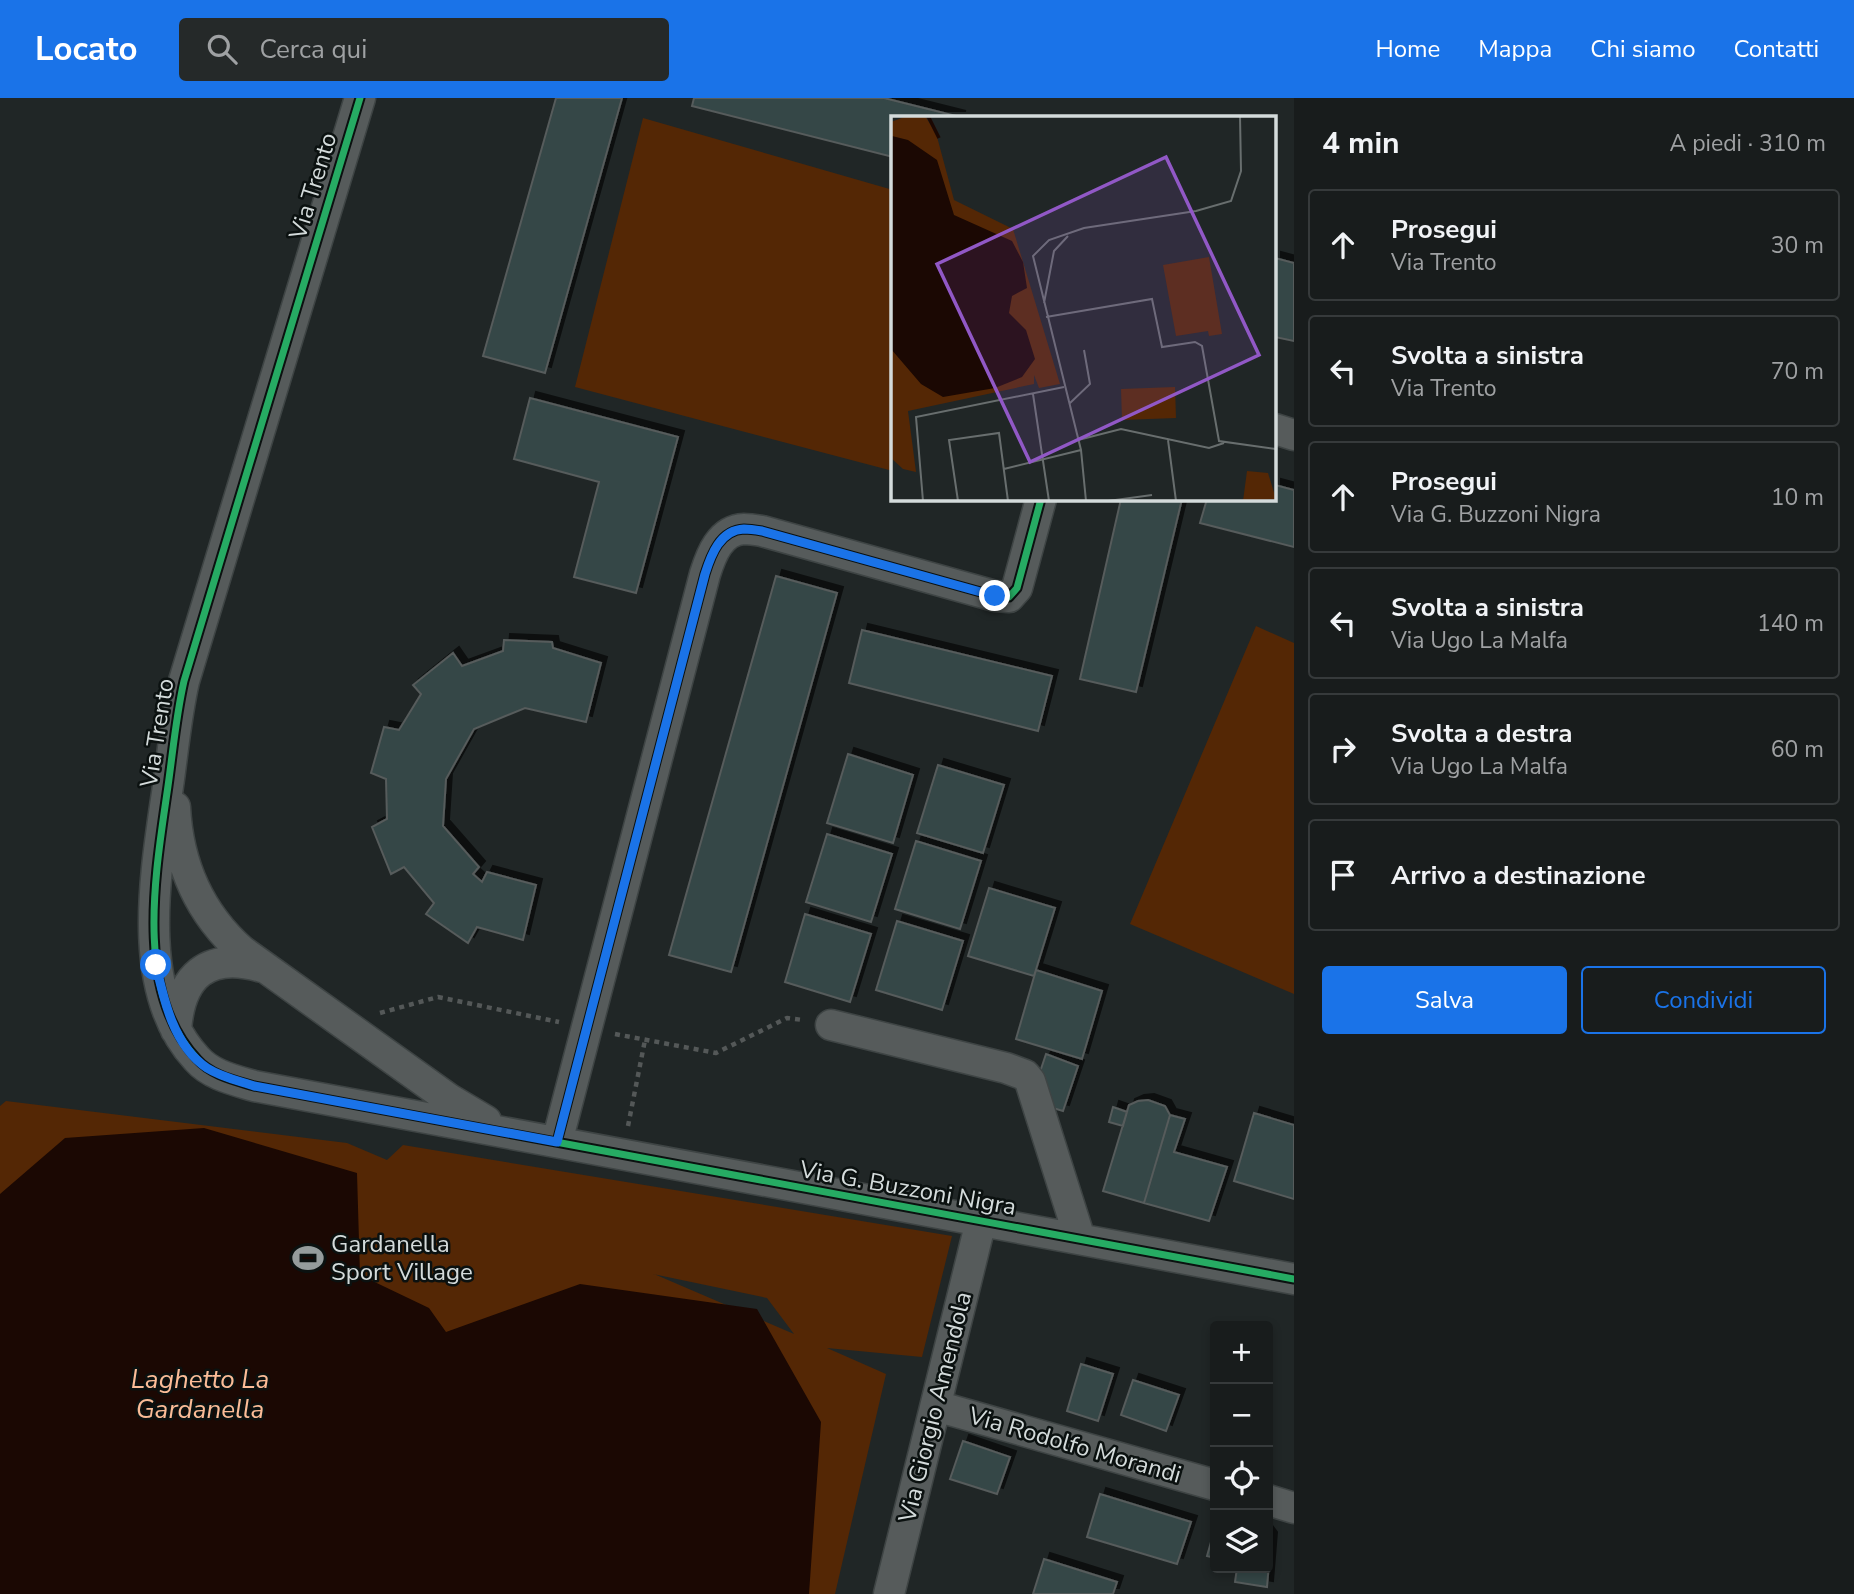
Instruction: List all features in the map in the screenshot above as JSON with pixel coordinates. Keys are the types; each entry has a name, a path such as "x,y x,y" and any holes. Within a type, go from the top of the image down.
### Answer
{"street":[{"name":"Via Trento","path":"360,98 184,681 176,717 158,856 153,907 156,965 176,1030 197,1060 209,1069 254,1086 515,1134"},
{"path":"1276,429 1294,435"},
{"path":"557,1142 705,574 718,542 742,528 762,531 995,596 1009,597 1017,588 1041,500"},
{"name":"Via Trento","path":"172,754 175,813 186,870 209,916 225,936 265,968 449,1099 478,1117 515,1134"},
{"name":"Via Trento","path":"176,1030 181,998 197,974 219,963 246,962 265,968"},
{"path":"831,1025 1025,1075 1030,1081 1080,1239"},
{"name":"Via G. Buzzoni Nigra","path":"515,1134 1294,1279"},
{"name":"Via Giorgio Amendola","path":"889,1594 981,1221"},
{"name":"Via Rodolfo Morandi","path":"936,1405 1210,1484"},
{"path":"1273,1502 1294,1508"}],"path":[{"path":"613,1153 618,1125 628,1126 645,1040"}],"shaded area":[{"path":"643,118 891,189 891,470 575,387"},
{"path":"1256,626 1294,643 1294,994 1130,924"},
{"name":"Laghetto La Gardanella","path":"6,1101 347,1143 387,1160 403,1145 952,1236 922,1357 827,1348 886,1374 835,1594 0,1594 0,1106","holes":["655,1274 767,1298 794,1334"]}],"water":[{"name":"Laghetto La Gardanella","path":"204,1128 357,1173 360,1275 429,1308 446,1332 580,1284 757,1309 821,1422 809,1594 0,1594 0,1194 65,1138"}],"building":[{"path":"556,98 622,98 545,373 483,356"},
{"path":"694,98 884,98 956,116 891,116 891,156 692,106"},
{"path":"1276,258 1294,263 1294,341 1276,337"},
{"path":"530,398 678,437 636,593 574,577 599,482 514,459"},
{"path":"1276,485 1294,490 1294,547 1200,523 1207,500 1276,500"},
{"path":"1121,500 1182,500 1136,692 1080,679"},
{"path":"776,576 837,593 731,972 669,955"},
{"path":"862,630 1052,676 1038,731 849,683"},
{"path":"504,640 552,642 553,648 601,663 586,722 525,708 474,729 446,779 443,826 479,867 473,874 482,882 487,872 536,885 523,940 477,927 468,943 426,914 434,903 404,867 391,874 372,827 387,819 386,779 371,773 384,727 399,730 421,694 413,685 453,653 462,666 503,651"},
{"path":"848,754 913,775 893,843 827,823"},
{"path":"938,765 1004,785 983,853 917,833"},
{"path":"827,834 892,854 871,922 806,902"},
{"path":"916,841 981,861 960,929 895,909"},
{"path":"989,888 1055,908 1034,976 968,956"},
{"path":"805,914 871,934 850,1002 785,982"},
{"path":"897,921 963,941 942,1010 876,990"},
{"path":"1036,970 1102,991 1082,1059 1016,1039"},
{"path":"1046,1054 1078,1066 1063,1111 1043,1105 1038,1078"},
{"path":"1148,1100 1165,1106 1170,1115 1144,1203 1103,1191 1129,1105"},
{"path":"1113,1107 1127,1112 1123,1126 1109,1122"},
{"path":"1254,1113 1294,1125 1294,1199 1234,1181"},
{"path":"1170,1115 1185,1119 1174,1152 1227,1167 1209,1221 1144,1203"},
{"path":"1081,1364 1113,1374 1098,1421 1067,1411"},
{"path":"1133,1380 1179,1395 1166,1431 1121,1415"},
{"path":"963,1441 1010,1457 997,1494 950,1479"},
{"path":"1100,1494 1191,1522 1177,1564 1087,1537"},
{"path":"1044,1559 1117,1582 1113,1594 1033,1594"},
{"path":"1236,1573 1268,1573 1267,1587 1235,1582"}],"cycle path":[{"path":"360,98 184,681 179,707 158,855 154,928 157,965 164,999 177,1031 197,1059 216,1073 254,1086 1294,1279"},
{"path":"557,1142 705,574 718,545 736,530 762,531 995,596 1009,597 1017,588 1041,500"}],"place":[{"name":"Gardanella Sport Village","path":"308,1258"}],"route":[{"path":"156,965 168,1011 184,1043 197,1060 231,1079 254,1086 557,1142 705,574 718,542 742,528 762,531 995,596"}]}
